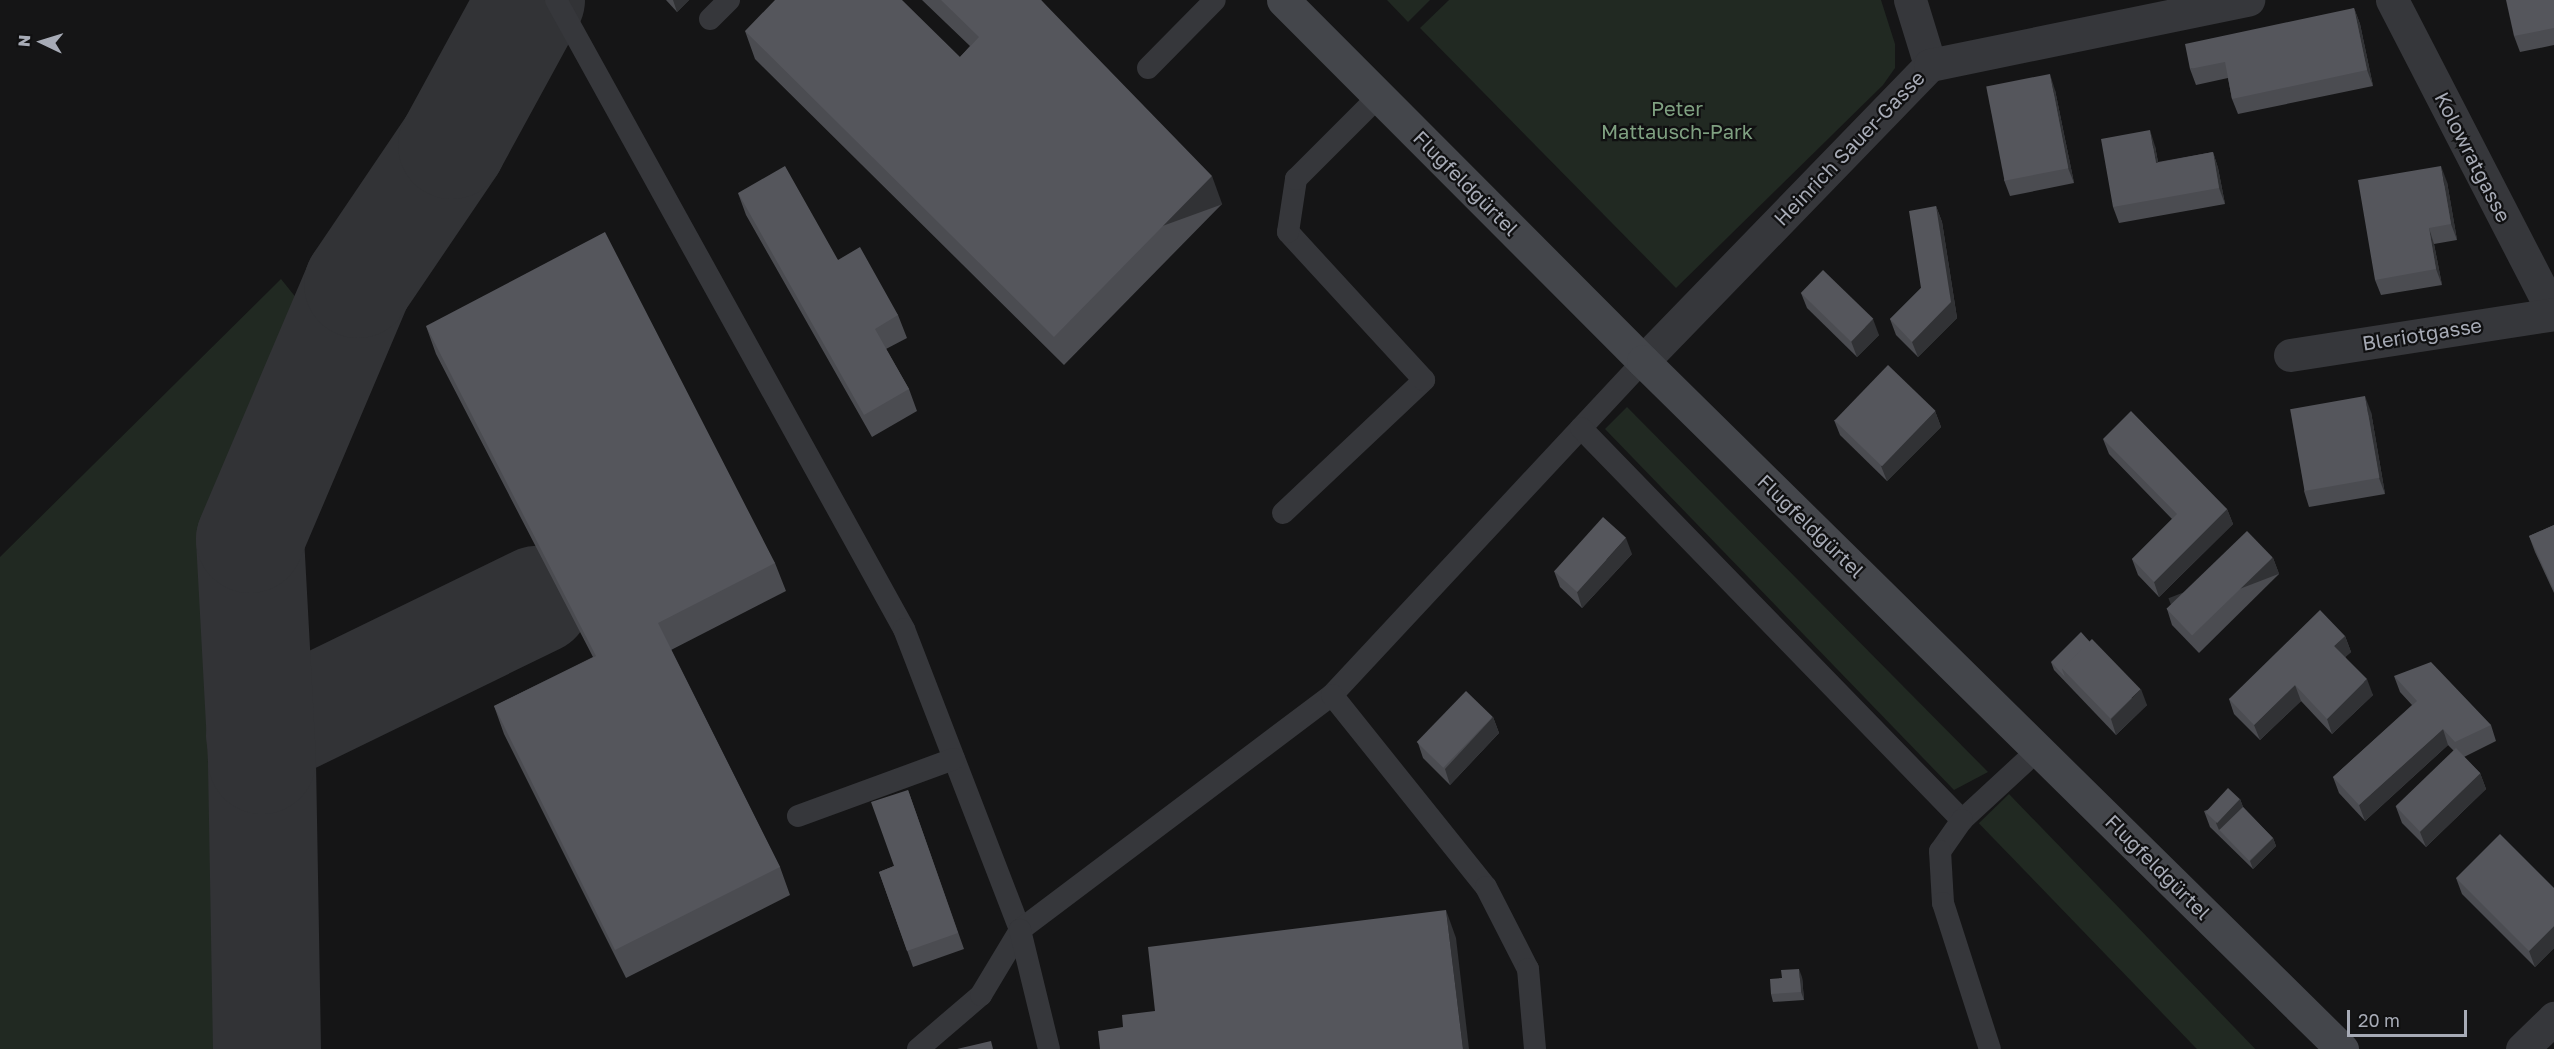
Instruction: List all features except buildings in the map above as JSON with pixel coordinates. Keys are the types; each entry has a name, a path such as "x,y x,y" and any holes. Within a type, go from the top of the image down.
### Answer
{"street":[{"name":"Flugfeldgürtel","path":"1283,0 1643,361 2342,1049"},
{"path":"1910,0 1930,65"},
{"name":"Heinrich Sauer-Gasse","path":"1643,361 1930,65 2248,0"},
{"name":"Kolowratgasse","path":"2392,0 2554,314"},
{"name":"Bleriotgasse","path":"2290,355 2554,314"},
{"path":"2522,1049 2554,1018"}],"lane":[{"path":"556,0 904,629 1020,930 1049,1049"},
{"path":"710,19 729,0"},
{"path":"1148,68 1215,0"},
{"path":"1283,513 1424,380 1288,232 1296,179 1379,96"},
{"path":"918,1049 981,994 1020,930 1332,695 1643,361"},
{"path":"1581,428 1962,820"},
{"path":"1332,695 1486,887 1528,969 1535,1049"},
{"path":"1990,1049 1943,903 1940,851 1962,820 2039,749"},
{"path":"798,816 954,759"}],"green space":[{"path":"1387,0 1430,0 1408,22"},
{"name":"Peter Mattausch-Park","path":"1449,0 1881,0 1895,44 1895,68 1883,85 1676,288 1420,28"},
{"path":"281,279 322,330 227,532 242,1049 0,1049 0,557"},
{"path":"1627,407 1988,772 1954,790 1605,429"},
{"path":"2009,794 2255,1049 2197,1049 1979,823"}],"taxiway":[{"path":"267,1049 262,760 250,539 358,284 452,145 531,0"},
{"path":"260,735 537,600"}]}
